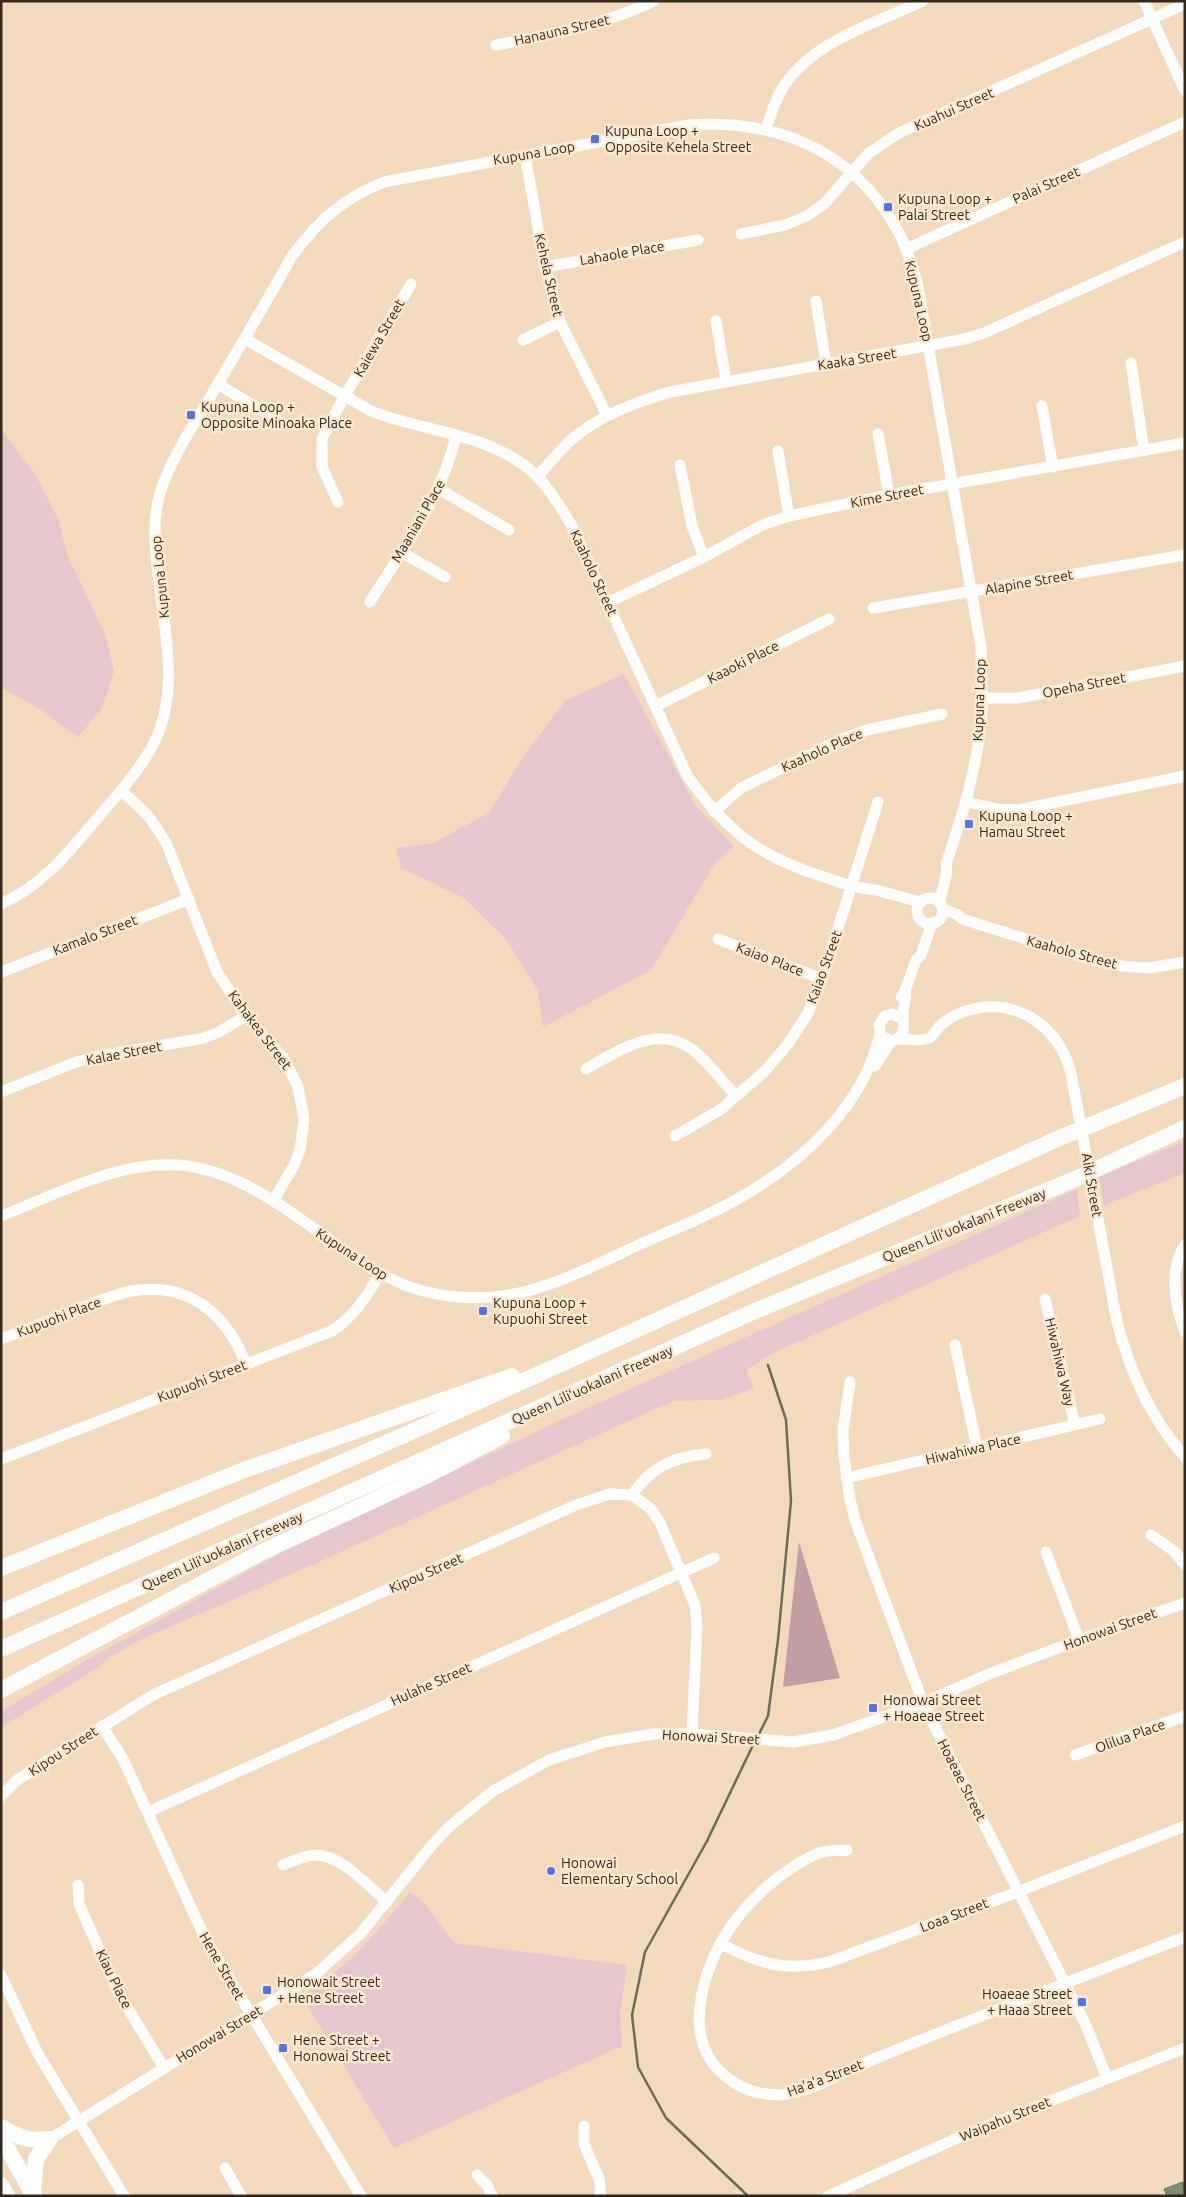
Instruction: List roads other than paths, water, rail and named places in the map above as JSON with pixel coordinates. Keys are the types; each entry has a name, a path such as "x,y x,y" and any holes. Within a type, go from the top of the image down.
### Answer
{"highway":[{"path":"1,1612 393,1440 1057,1139 1185,1086"},
{"name":"Queen Liliʻuokalani Freeway","path":"1,1649 755,1311 1073,1180 1185,1128"},
{"path":"1,1568 244,1470 618,1339"},
{"path":"1,1690 262,1552 430,1474 662,1354"},
{"path":"1,1696 41,1670"},
{"path":"1,2126 20,2138 33,2141 50,2139"},
{"path":"1,2137 33,2194"},
{"path":"33,2194 36,2159 50,2139"},
{"path":"1,2185 8,2196"}],"street":[{"name":"Hanauna Street","path":"496,45 594,25 631,12 654,1"},
{"path":"766,129 775,102 783,87 805,61 834,42 924,1"},
{"path":"1144,1 1185,90"},
{"name":"Kuahui Street","path":"741,234 785,225 807,216 824,204 869,153 899,133 1185,4"},
{"name":"Palai Street","path":"906,249 1185,122"},
{"name":"Kupuna Loop","path":"1,904 30,888 51,871 120,791 140,766 153,745 165,712 169,688 168,650 154,535 160,494 176,456 245,338 298,249 324,217 362,191 384,182 689,125 720,123 766,129 808,144 851,173 878,201 896,226 906,249 918,282 981,647 982,698 978,745 967,802 946,864 947,869 942,887 930,911 921,955 916,960 905,991 895,1040 869,1076 864,1078"},
{"name":"Kehela Street","path":"525,155 545,267 560,322 607,415"},
{"name":"Lahaole Place","path":"545,267 698,240"},
{"name":"Kaaka Street","path":"538,477 570,441 607,415 670,392 930,347 984,333 1185,242"},
{"name":"Kaiewa Street","path":"338,502 324,475 320,448 325,431 410,284"},
{"path":"816,301 826,364"},
{"path":"716,321 726,381"},
{"path":"523,340 560,322"},
{"name":"Kaaholo Street","path":"245,338 371,411 394,420 456,436 496,449 515,459 538,477 560,505 571,524 688,777 714,812 746,840 769,855 793,867 957,921 962,919 1096,961 1148,968 1185,962"},
{"path":"1131,363 1144,451"},
{"path":"218,384 278,420"},
{"path":"1042,406 1053,466"},
{"path":"878,434 889,495"},
{"name":"Maaniani Place","path":"370,602 439,489 451,460 456,436"},
{"name":"Kime Street","path":"607,603 704,557 762,525 789,516 889,495 1185,443"},
{"path":"778,451 789,516"},
{"path":"680,465 692,526 704,557"},
{"path":"439,489 509,530"},
{"path":"401,552 445,577"},
{"name":"Alapine Street","path":"873,608 1185,555"},
{"name":"Kaaoki Place","path":"656,706 829,618"},
{"name":"Opeha Street","path":"982,698 1018,698 1185,666"},
{"name":"Kaaholo Place","path":"714,812 740,788 842,739 867,730 942,714"},
{"path":"967,802 997,809 1018,810 1185,776"},
{"name":"Kahakea Street","path":"120,791 144,809 157,826 189,898 217,972 246,1016 284,1059 298,1087 302,1103 303,1134 300,1150 294,1165 272,1201"},
{"name":"Kaiao Street","path":"675,1136 720,1110 764,1072 788,1044 808,1013 822,980 878,802"},
{"name":"Kamalo Street","path":"1,972 189,898"},
{"name":"Kaiao Place","path":"718,939 822,980"},
{"name":"Aiki Street","path":"895,1040 922,1040 930,1038 940,1025 958,1014 971,1010 995,1007 1009,1009 1032,1018 1054,1036 1063,1048 1071,1073 1117,1322 1124,1349 1148,1405 1185,1457"},
{"name":"Kalae Street","path":"1,1092 76,1062 204,1038 219,1032 246,1016"},
{"name":"Kupuna Loop","path":"1,1216 111,1173 137,1167 162,1165 188,1166 214,1172 238,1181 272,1201 380,1273 419,1290 447,1297 475,1299 504,1298 558,1282 745,1195 788,1166 825,1131 843,1110 864,1078 873,1057 882,1018 900,1020"},
{"path":"900,1020 917,1033 934,1034"},
{"path":"880,1032 884,1038 895,1040"},
{"path":"586,1069 637,1042 653,1039 670,1040 694,1051 736,1096"},
{"path":"1180,1245 1175,1302 1185,1332"},
{"name":"Kupuohi Street","path":"1,1459 320,1336 344,1323 363,1303 380,1273"},
{"name":"Kupuohi Place","path":"1,1339 116,1295 144,1289 159,1290 180,1294 200,1303 217,1316 231,1332 246,1364"},
{"name":"Hiwahiwa Way","path":"1045,1299 1075,1425"},
{"path":"955,1344 977,1448"},
{"name":"Hoaeae Street","path":"850,1382 843,1430 846,1478 855,1520 923,1703 1085,2024 1107,2078"},
{"name":"Hiwahiwa Place","path":"846,1478 1100,1419"},
{"path":"692,1734 697,1618 692,1594 656,1516 642,1500 632,1495 645,1478 655,1469 685,1456 706,1454"},
{"name":"Kipou Street","path":"1,1796 18,1780 153,1695 576,1505 610,1494 632,1495"},
{"path":"1151,1535 1174,1550 1185,1565"},
{"path":"1046,1552 1079,1640"},
{"name":"Hulahe Street","path":"148,1812 714,1558"},
{"name":"Honowai Street","path":"50,2139 301,1985 334,1959 361,1933 450,1826 493,1791 526,1771 567,1753 605,1742 644,1735 692,1734 774,1741 800,1741 833,1735 923,1703 989,1674 1079,1640 1185,1603"},
{"name":"Olilua Place","path":"1075,1755 1185,1716"},
{"name":"Hene Street","path":"102,1726 123,1759 205,1938 362,2196"},
{"name":"Loaa Street","path":"721,1944 765,1964 783,1967 816,1966 1018,1891 1185,1826"},
{"name":"Ha'a'a Street","path":"847,1850 821,1852 770,1884 736,1919 721,1944 710,1968 700,2003 699,2030 702,2042 708,2058 726,2076 749,2090 780,2095 796,2092 883,2055 1185,1937"},
{"path":"283,1865 301,1857 315,1855 336,1860 387,1902"},
{"name":"Kiau Place","path":"78,1885 80,1904 118,1992 164,2068"},
{"path":"1,1974 37,2052 124,2196"},
{"name":"Waipahu Street","path":"828,2196 962,2136 1185,2048"},
{"path":"584,2126 584,2144 599,2179 601,2196"},
{"path":"225,2168 242,2196"},
{"path":"477,2175 487,2185 492,2196"}],"waterway":[{"path":"758,1736 768,1716 778,1640 791,1501 786,1420 768,1365"},
{"path":"748,2196 666,2118 638,2067 632,2015 645,1952 707,1841 754,1743"}],"place":[{"name":"Kupuna Loop + Opposite Kehela Street","path":"595,139"},
{"name":"Kupuna Loop + Palai Street","path":"888,207"},
{"name":"Kupuna Loop + Opposite Minoaka Place","path":"191,415"},
{"name":"Kupuna Loop + Hamau Street","path":"969,824"},
{"name":"Kupuna Loop + Kupuohi Street","path":"483,1311"},
{"name":"Honowai Street + Hoaeae Street","path":"873,1708"},
{"name":"Honowai Elementary School","path":"551,1871"},
{"name":"Honowait Street + Hene Street","path":"267,1990"},
{"name":"Hoaeae Street + Haaa Street","path":"1082,2002"},
{"name":"Hene Street + Honowai Street","path":"283,2048"}]}
